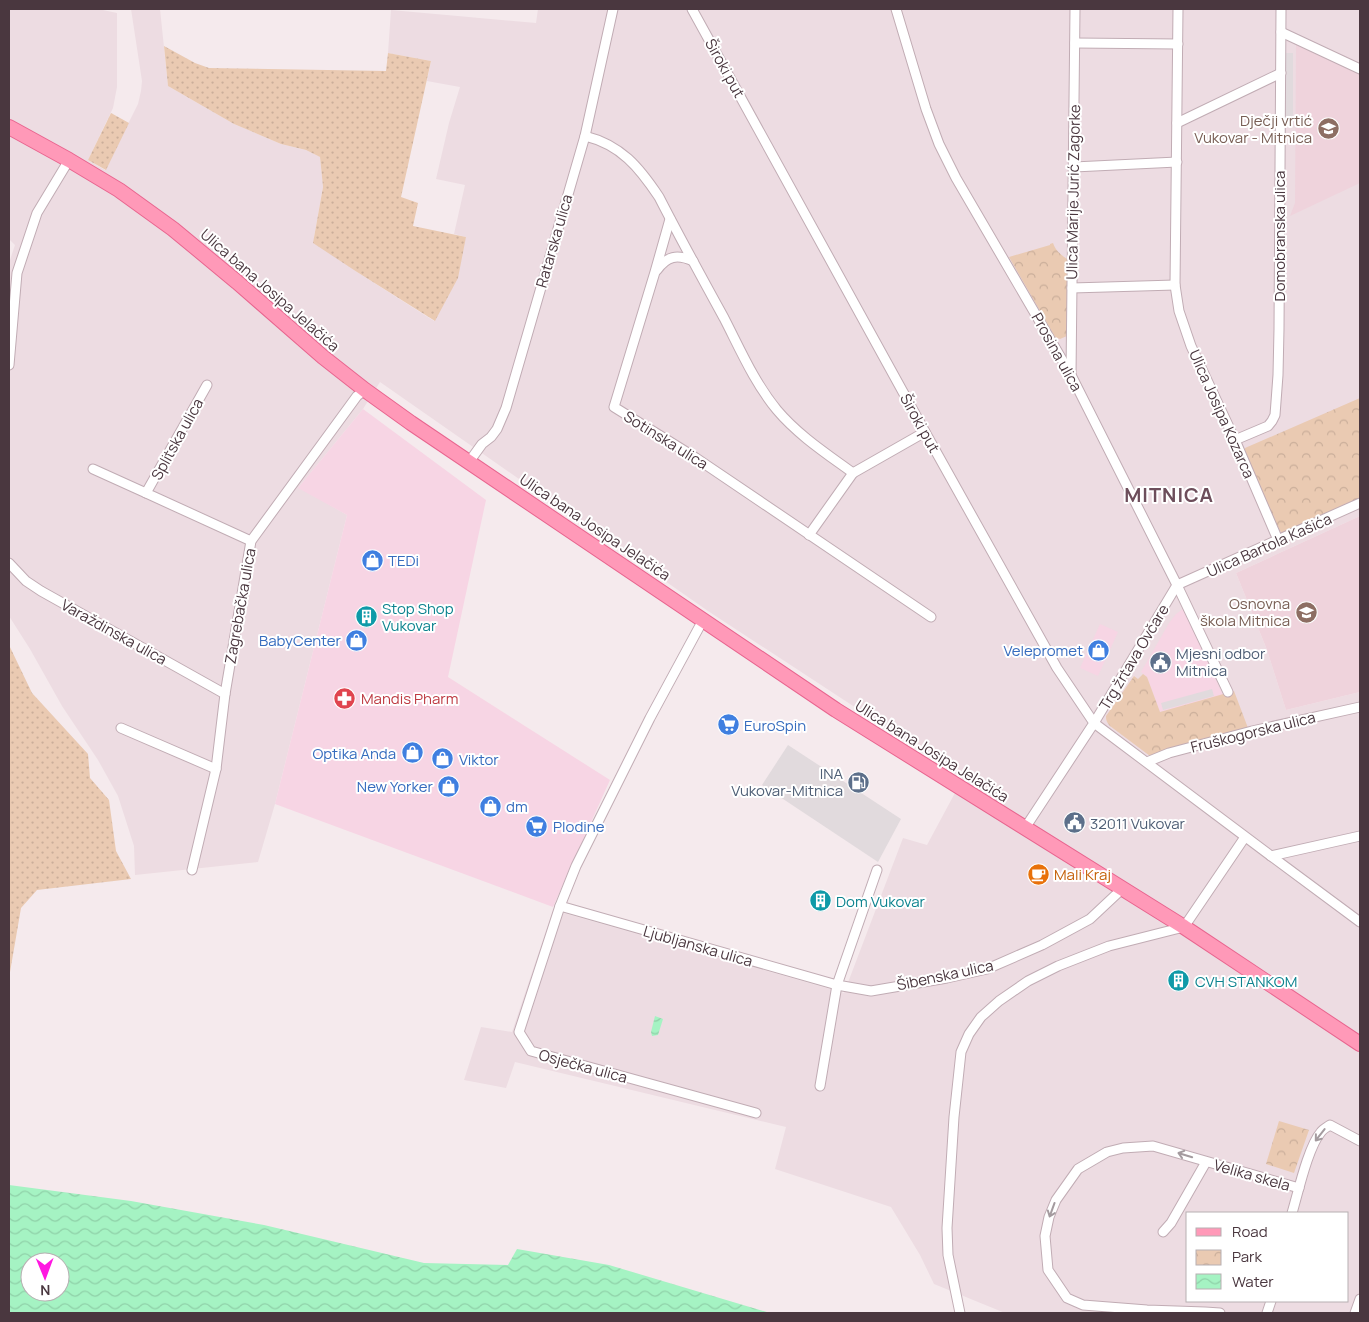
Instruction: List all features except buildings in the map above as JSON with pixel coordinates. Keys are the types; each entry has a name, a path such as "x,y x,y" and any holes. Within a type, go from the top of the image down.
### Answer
{"main road":[{"name":"Ulica bana Josipa Jelačića","path":"9,127 119,190 173,229 323,357 411,423 836,710 1184,927 1360,1044"}],"street":[{"name":"Ratarska ulica","path":"470,462 482,444 497,429 506,408 585,136 614,9"},
{"name":"Široki put","path":"692,9 925,432 1058,668 1094,723"},
{"name":"Prosina ulica","path":"896,9 926,109 956,178 1071,375 1177,585 1228,692"},
{"name":"Ulica Marije Jurić Zagorke","path":"1071,375 1076,9"},
{"name":"Ulica Josipa Kozarca","path":"1178,9 1175,285 1179,311 1192,346 1278,540"},
{"name":"Domobranska ulica","path":"1235,440 1268,426 1275,415 1279,330 1281,9"},
{"path":"1281,32 1360,69"},
{"path":"1076,43 1178,44"},
{"path":"1177,124 1281,73"},
{"path":"585,136 598,139 616,148 647,179 659,197 745,360 777,410 817,446 853,473"},
{"path":"9,365 16,273 37,213 68,160"},
{"path":"1074,167 1177,162"},
{"name":"Sotinska ulica","path":"670,219 614,407 696,458 931,617"},
{"path":"655,272 666,260 675,257 693,261"},
{"path":"1072,288 1175,285"},
{"name":"Splitska ulica","path":"146,493 207,385"},
{"name":"Zagrebačka ulica","path":"192,870 216,769 225,694 251,542 357,396 366,390"},
{"path":"809,535 853,473 925,432"},
{"name":"Splitska ulica","path":"92,469 251,542"},
{"name":"Ulica Bartola Kašića","path":"1177,585 1360,503"},
{"name":"Varaždinska ulica","path":"9,563 26,581 41,591 225,694"},
{"name":"Trg žrtava Ovčare","path":"1177,585 1094,723 1360,922"},
{"path":"560,906 576,866 599,819 650,718 703,620"},
{"name":"Fruškogorska ulica","path":"1147,762 1169,753 1242,733 1360,706"},
{"path":"1025,828 1094,723"},
{"path":"121,728 216,769"},
{"path":"960,1313 948,1255 947,1228 954,1117 961,1052 969,1034 981,1017 1000,1001 1028,981 1058,966 1110,946 1184,927 1245,836"},
{"path":"1271,856 1360,836"},
{"path":"820,1086 837,985 877,870"},
{"name":"Šibenska ulica","path":"837,985 871,991 987,969 1042,946 1090,919 1122,889"},
{"name":"Ljubljanska ulica","path":"560,906 837,985"},
{"name":"Osječka ulica","path":"560,906 519,1032 531,1051 756,1113"},
{"path":"1292,1212 1311,1150 1322,1130 1330,1125 1360,1141"},
{"name":"Velika skela","path":"1220,1313 1083,1305 1067,1298 1048,1270 1045,1236 1049,1217 1056,1200 1078,1169 1107,1152 1123,1148 1153,1146 1299,1188"},
{"name":"Velika skela","path":"1163,1232 1171,1223 1206,1162"},
{"path":"1355,1313 1360,1299"}],"shaded area":[{"path":"9,9 98,9 117,13 117,87 113,108 88,160 105,170 138,104 141,91 142,81 131,9 160,9 168,86 234,124 281,144 306,150 320,157 323,187 314,237 357,272 434,321 466,237 454,234 465,185 436,179 449,123 460,87 427,81 431,61 388,53 391,10 536,23 538,9 1360,9 1360,516 1236,573 1267,650 1286,710 1360,692 1360,1313 1005,1313 934,1284 920,1255 891,1207 775,1169 786,1127 515,1062 506,1088 464,1080 481,1027 512,1032 553,910 844,993 903,838 927,845 963,778 708,611 380,382 363,409 299,487 347,515 275,804 258,862 135,875 134,846 118,796 98,760 62,706 9,616 9,263 15,245 9,239"},
{"name":"Dječji vrtić Vukovar - Mitnica","path":"1296,45 1360,74 1360,183 1290,216 1295,203"},
{"path":"1284,53 1293,53 1293,120 1284,120"},
{"path":"363,409 486,500 448,677 610,780 553,907 275,804 347,515 298,488"},
{"name":"Osnovna škola Mitnica","path":"1360,516 1360,692 1286,710 1267,650 1236,573"},
{"path":"1183,609 1223,695 1160,712 1147,677 1141,672 1169,623"},
{"name":"Velepromet","path":"1100,624 1118,632 1098,676 1080,668"},
{"path":"1212,689 1214,696 1163,710 1161,703"},
{"path":"788,745 901,819 878,862 762,785"}],"green space":[{"path":"164,46 195,63 209,68 386,71 388,53 431,61 401,197 418,203 413,226 466,237 458,278 435,321 313,243 323,187 320,157 306,150 281,144 234,124 168,86"},
{"path":"111,113 129,123 106,170 88,160"},
{"path":"1053,243 1058,252 1067,259 1068,333 1067,336 1060,339 1055,337 1009,257"},
{"path":"1360,398 1360,499 1282,533 1273,518 1244,453 1245,448"},
{"path":"9,645 32,693 88,754 90,778 109,800 116,851 131,879 37,890 21,908 9,978"},
{"path":"1143,674 1147,677 1160,712 1234,691 1248,728 1150,756 1110,726 1106,718 1134,676 1138,679"},
{"path":"1279,1121 1309,1130 1294,1173 1266,1164"}],"water":[{"path":"655,1016 663,1019 658,1035 652,1036 651,1032"},
{"path":"9,1185 131,1201 264,1225 424,1263 508,1265 517,1249 609,1265 770,1313 9,1313"}],"place":[{"name":"Dječji vrtić Vukovar - Mitnica","path":"1328,129"},
{"name":"TEDi","path":"372,560"},
{"name":"Osnovna škola Mitnica","path":"1306,612"},
{"name":"Stop Shop Vukovar","path":"366,617"},
{"name":"BabyCenter","path":"357,640"},
{"name":"Velepromet","path":"1099,650"},
{"name":"Mjesni odbor Mitnica","path":"1160,662"},
{"name":"Mandis Pharm","path":"345,698"},
{"name":"EuroSpin","path":"728,725"},
{"name":"Optika Anda","path":"412,753"},
{"name":"Viktor","path":"443,759"},
{"name":"INA Vukovar-Mitnica","path":"859,782"},
{"name":"New Yorker","path":"449,786"},
{"name":"dm","path":"490,806"},
{"name":"32011 Vukovar","path":"1074,823"},
{"name":"Plodine","path":"537,826"},
{"name":"Mali Kraj","path":"1038,874"},
{"name":"Dom Vukovar","path":"820,901"},
{"name":"CVH STANKOM","path":"1179,981"}],"district":[{"name":"MITNICA","path":"1169,494"}]}
